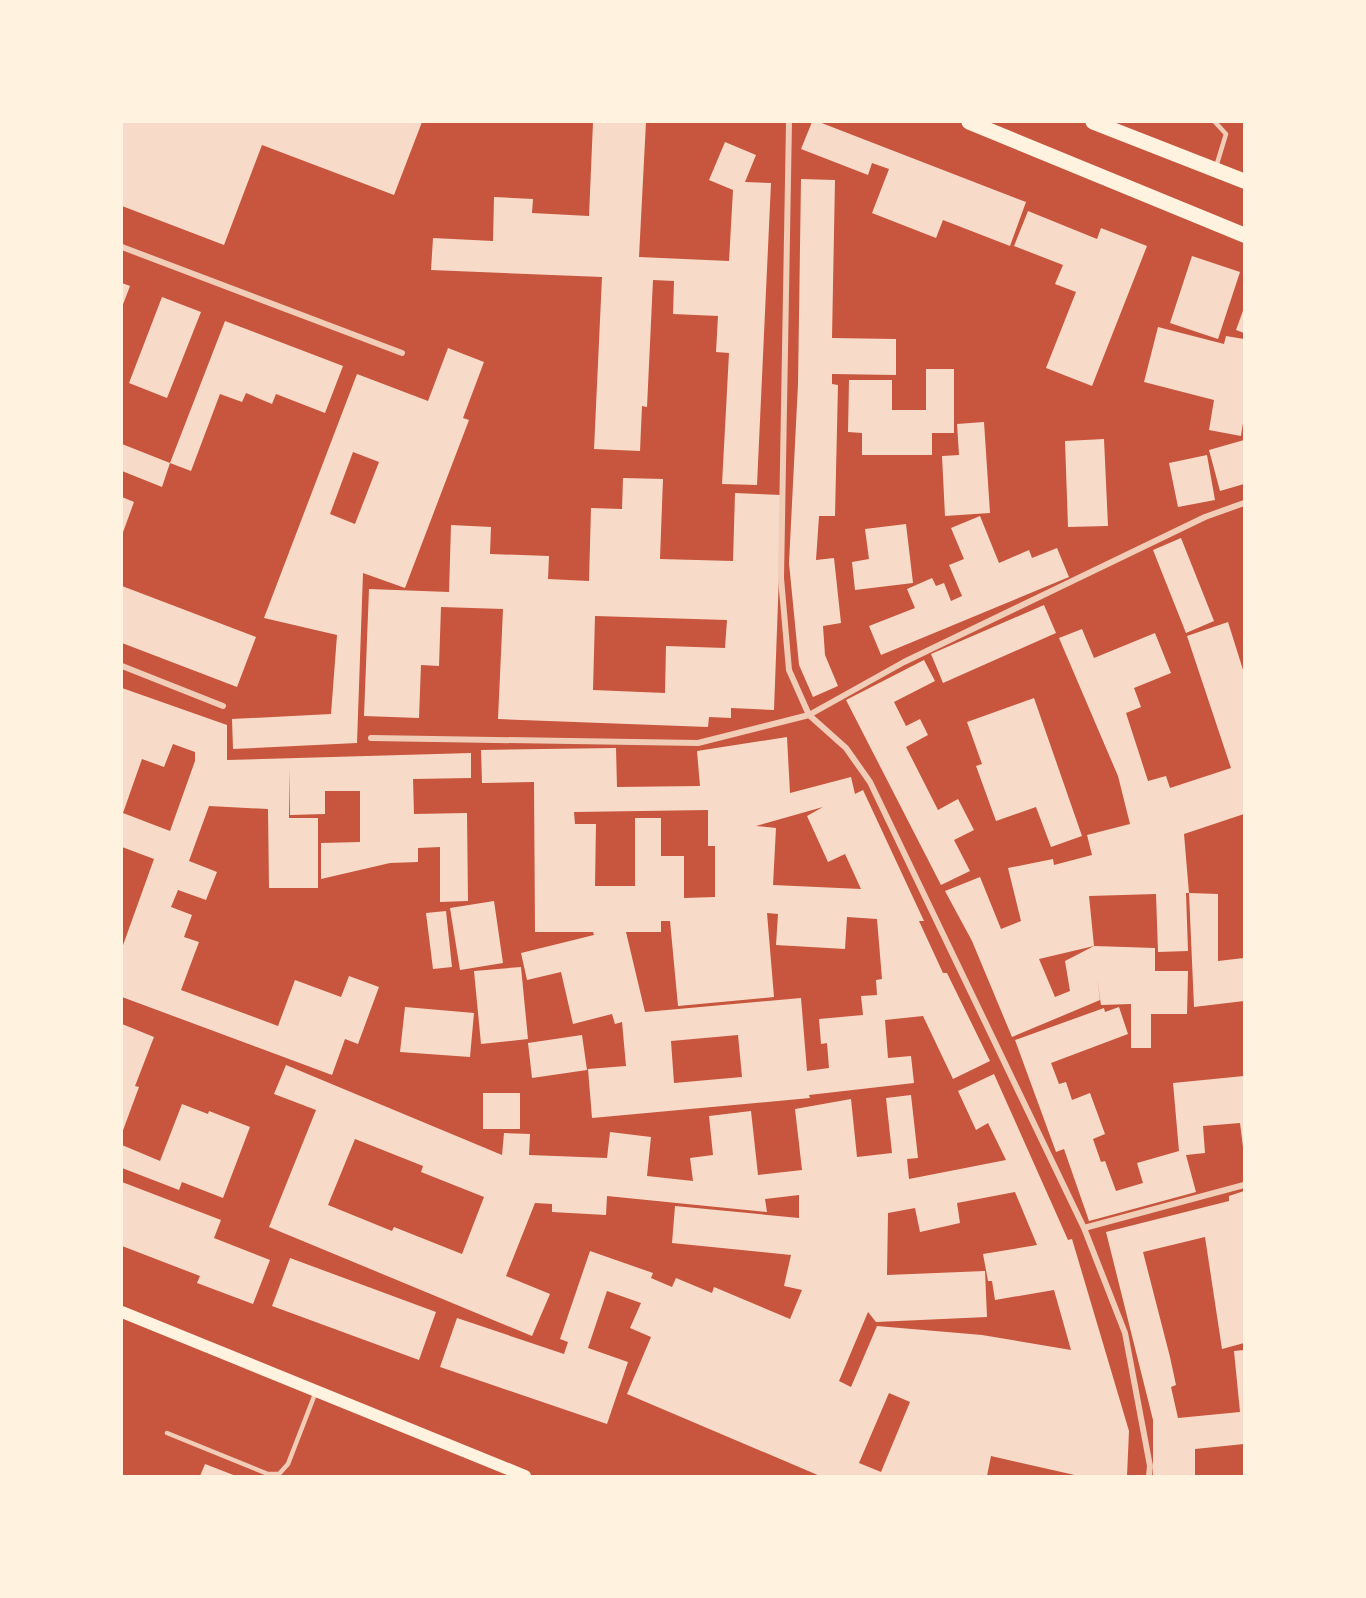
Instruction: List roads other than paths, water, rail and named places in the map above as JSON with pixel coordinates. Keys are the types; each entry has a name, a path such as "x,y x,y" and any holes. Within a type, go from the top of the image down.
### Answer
{"main road":[{"path":"969,122 1245,235"},
{"path":"1094,122 1245,181"},
{"path":"122,1312 525,1476"}],"street":[{"path":"789,122 781,578 789,670 810,715 846,748 870,782 1084,1228 1125,1334 1150,1467 1149,1476"},
{"path":"122,247 402,353"},
{"path":"371,738 698,743 810,715 904,662 1205,517 1245,502"},
{"path":"122,666 223,706"},
{"path":"1084,1228 1245,1185"}],"lane":[{"path":"1215,122 1226,134 1215,170"},
{"path":"167,1433 268,1474 279,1474 288,1464 316,1391"}]}
